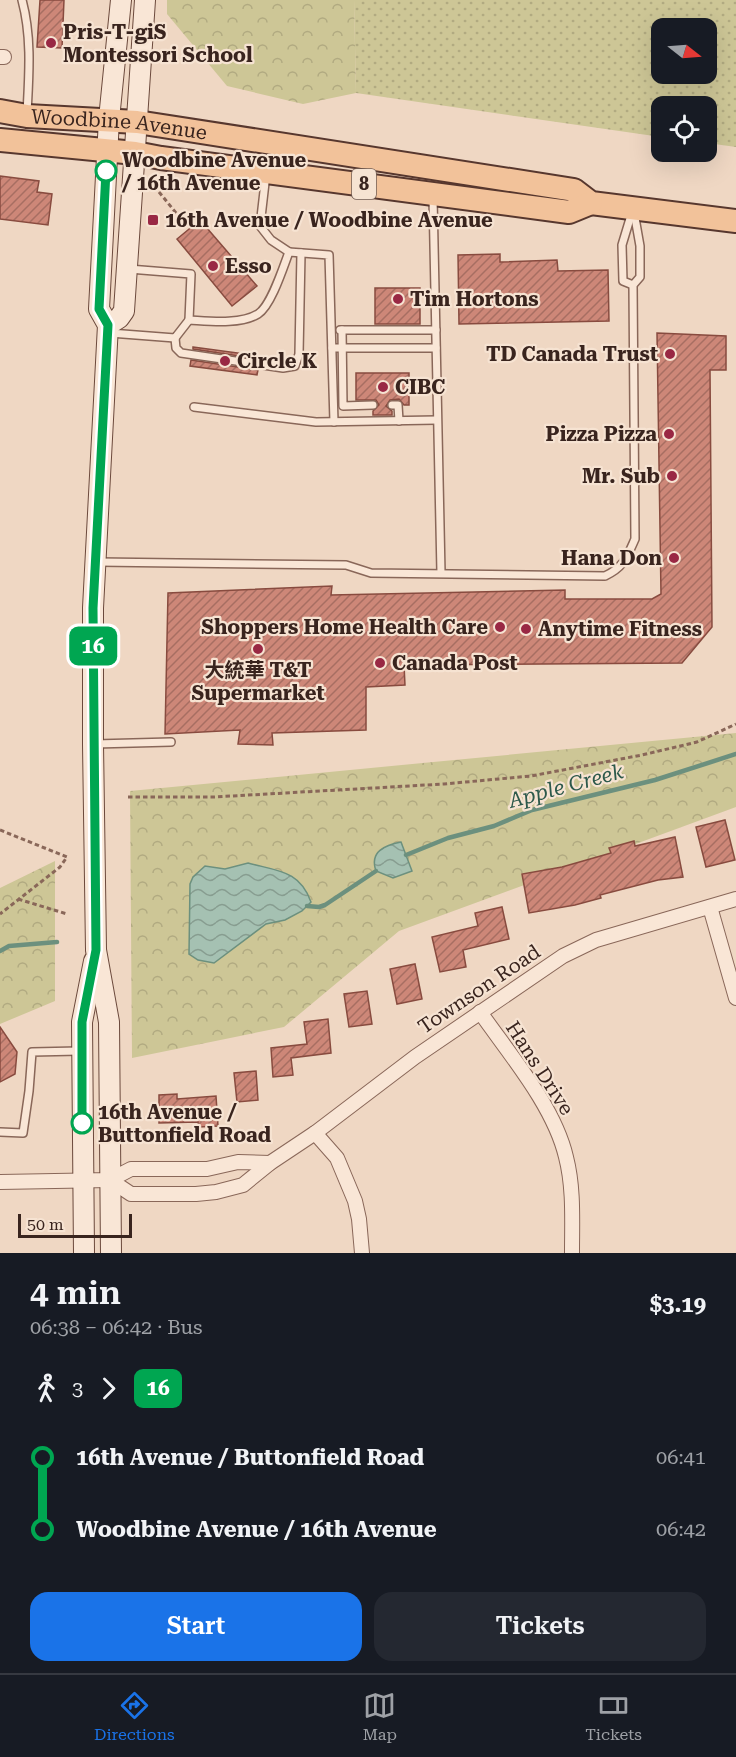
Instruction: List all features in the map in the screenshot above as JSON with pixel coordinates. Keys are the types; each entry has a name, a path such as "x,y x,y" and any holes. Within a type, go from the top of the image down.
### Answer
{"main road":[{"path":"111,1253 109,1022 96,950 93,608 108,329 99,309 109,119 121,0"},
{"path":"108,329 123,313 145,0"},
{"name":"Woodbine Avenue","path":"0,111 27,116 137,122 574,190 591,203"},
{"name":"Woodbine Avenue","path":"0,140 135,153 569,212 591,203 736,221"},
{"path":"84,1253 82,1022 96,950"}],"street":[{"name":"Townson Road","path":"110,1180 131,1194 216,1192 243,1185 415,1057 562,956 612,935 736,899"},
{"path":"710,907 736,998"},
{"name":"Hans Drive","path":"480,1012 548,1110 557,1128 569,1171 573,1253"},
{"path":"315,1133 337,1158 355,1202 360,1219 362,1253"},
{"path":"0,1182 110,1180 131,1169 207,1169 238,1162 270,1163"}],"lane":[{"path":"22,0 27,19 29,58 27,116"},
{"path":"267,171 260,226 271,240 289,252 329,255 334,422"},
{"path":"433,193 441,573"},
{"path":"633,208 622,245 623,281 633,285"},
{"path":"95,562 346,565 371,573 605,576 618,570 635,539 633,285 640,277 640,256 633,208"},
{"path":"189,321 232,322 258,314 276,288 289,252"},
{"path":"126,269 191,274 189,321 175,338 176,348 181,353 283,368 295,366 299,354 301,253"},
{"path":"108,329 175,338"},
{"path":"332,330 436,330"},
{"path":"342,330 343,406 373,405"},
{"path":"332,348 436,348"},
{"path":"392,405 398,405 399,421"},
{"path":"194,407 316,422 437,420"},
{"path":"93,744 171,742"},
{"path":"0,1132 23,1133 32,1052 82,1051"}],"path":[{"path":"159,192 185,224"},
{"path":"128,797 214,797 444,784 531,776 697,742 736,724"},
{"path":"0,830 67,857 60,867 0,914"},
{"path":"18,899 67,914"}],"green space":[{"path":"167,0 354,0 356,93 303,104 227,86 167,14"},
{"path":"354,0 736,0 736,147 717,144 717,96 651,96 651,136 356,93"},
{"path":"736,733 736,807 399,931 284,1027 132,1058 130,791"},
{"path":"55,861 55,1001 0,1024 0,888"}],"water":[{"path":"401,842 412,871 393,878 376,871 375,858 380,850"},
{"path":"248,863 278,870 294,878 306,891 311,902 302,911 285,920 266,924 214,963 198,960 189,954 190,884 193,877 205,866 225,869"}],"building":[{"path":"40,0 64,0 62,48 37,47"},
{"path":"0,176 39,181 37,192 52,194 48,225 0,219"},
{"path":"200,220 257,286 232,306 177,239"},
{"path":"500,254 500,262 557,260 558,271 608,270 609,321 459,324 458,255"},
{"name":"Tim Hortons","path":"375,288 420,288 420,324 375,324"},
{"path":"657,333 726,336 726,370 710,370 712,627 682,663 404,665 405,685 366,687 366,730 272,733 273,745 238,744 240,730 165,734 168,593 332,586 331,595 565,590 565,599 652,599 661,594"},
{"path":"193,347 260,356 259,359 193,349"},
{"path":"191,360 258,370 257,375 190,366"},
{"name":"CIBC","path":"356,373 409,373 409,405 404,405 399,399 390,400 386,406 392,411 392,415 373,415 373,411 379,405 376,400 356,400"},
{"path":"725,820 735,860 706,867 696,827"},
{"path":"675,837 683,877 658,880 600,895 601,898 575,905 529,913 522,874 562,867 611,853 609,848 634,841 635,846"},
{"path":"502,907 509,939 463,950 466,967 440,972 432,937 478,926 475,913"},
{"path":"415,964 422,999 397,1004 390,969"},
{"path":"367,991 372,1024 349,1027 344,994"},
{"path":"328,1019 331,1053 291,1058 293,1075 273,1077 271,1048 307,1044 304,1022"},
{"path":"0,1027 17,1052 15,1074 0,1082"},
{"path":"256,1071 258,1100 237,1102 234,1073"},
{"path":"177,1094 177,1099 216,1096 218,1126 199,1127 198,1122 159,1123 159,1095"}],"waterway":[{"name":"Apple Creek","path":"406,855 448,838 494,826 532,810 655,780 736,754"},
{"name":"Apple Creek","path":"307,906 325,905 376,871"},
{"name":"Apple Creek","path":"0,951 9,946 57,942"}],"bus line":[{"name":"16","path":"82,1123 82,1022 96,950 93,608 108,325 99,309 106,171"}],"place":[{"name":"Pris-T-giS Montessori School","path":"51,43"},
{"name":"Woodbine Avenue / 16th Avenue","path":"106,171"},
{"name":"16th Avenue / Woodbine Avenue","path":"153,220"},
{"name":"Esso","path":"213,266"},
{"name":"Tim Hortons","path":"398,299"},
{"name":"TD Canada Trust","path":"670,354"},
{"name":"Circle K","path":"225,361"},
{"name":"CIBC","path":"383,387"},
{"name":"Pizza Pizza","path":"669,434"},
{"name":"Mr. Sub","path":"672,476"},
{"name":"Hana Don","path":"674,558"},
{"name":"Shoppers Home Health Care","path":"500,627"},
{"name":"Anytime Fitness","path":"526,629"},
{"name":"大統華 T&T Supermarket","path":"258,649"},
{"name":"Canada Post","path":"380,663"},
{"name":"16th Avenue / Buttonfield Road","path":"82,1123"}]}
